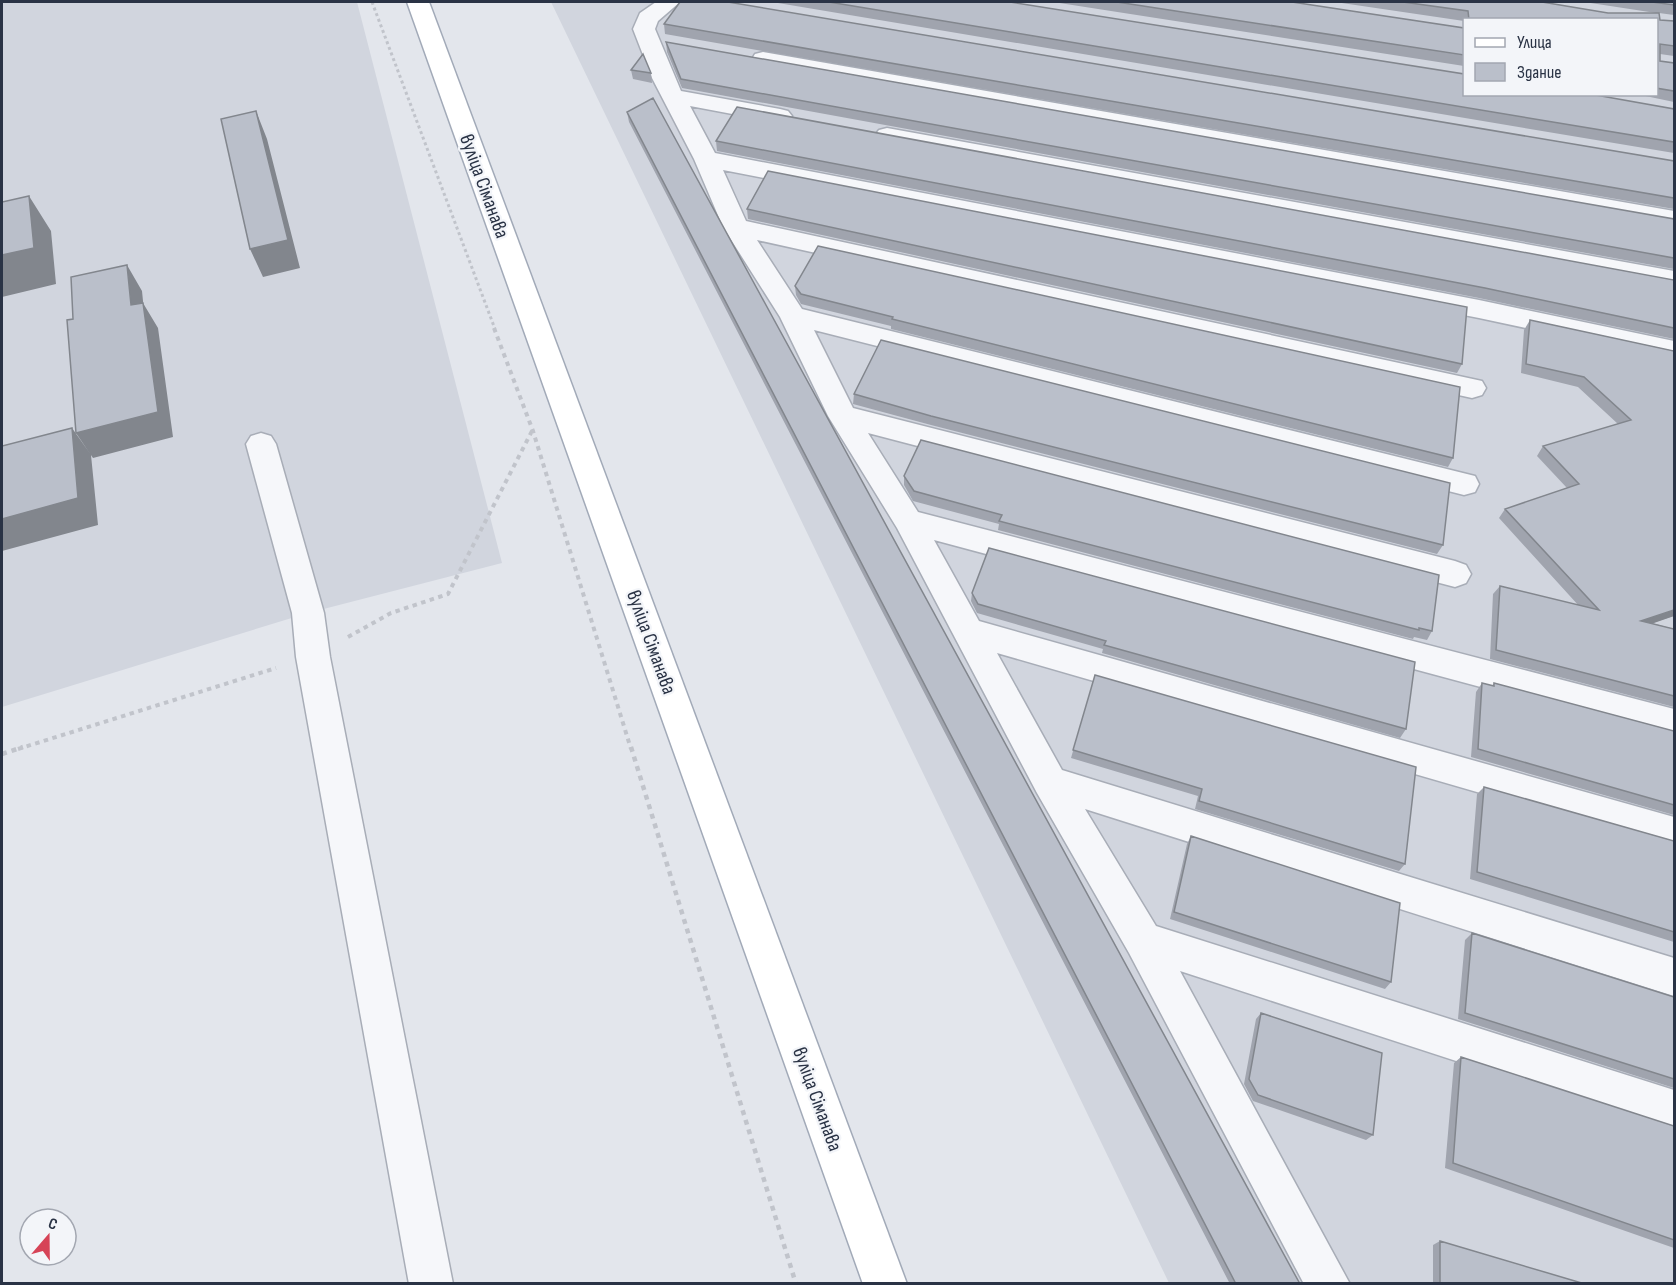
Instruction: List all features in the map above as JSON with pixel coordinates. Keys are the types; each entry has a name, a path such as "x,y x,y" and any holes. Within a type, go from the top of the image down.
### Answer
{"main road":[{"name":"вуліца Сіманава","path":"418,2 885,1284"}],"lane":[{"path":"669,2 648,18 644,30 660,42 672,96 706,159 736,227 794,316 842,417 908,521 1050,782 1143,940 1328,1284"},
{"path":"741,56 1490,185 1674,219"},
{"path":"672,96 802,120"},
{"path":"861,130 1674,280"},
{"path":"706,159 1479,309 1674,350"},
{"path":"736,227 1472,388"},
{"path":"794,316 1464,483"},
{"path":"842,417 1455,574"},
{"path":"261,444 308,613 313,657 431,1284"},
{"path":"908,521 1674,724"},
{"path":"970,632 1674,833"},
{"path":"1050,782 1674,977"},
{"path":"1143,940 1674,1111"}],"path":[{"path":"372,2 533,431 796,1284"},
{"path":"2,754 313,657 391,613 448,594 533,431"}],"shaded area":[{"path":"2,2 357,2 502,563 308,613 2,707"},
{"path":"551,2 1674,2 1674,1283 1169,1283"}],"building":[{"path":"680,2 728,2 1674,161 1674,198 664,24"},
{"path":"829,2 1010,2 1463,74 1463,96 1601,96 1674,109 1674,142"},
{"path":"1117,2 1292,2 1463,28 1463,55"},
{"path":"1403,2 1542,2 1608,13 1659,13 1660,20 1674,21 1674,46 1660,44 1660,61 1674,63 1674,91 1658,88 1658,18 1469,18 1468,11"},
{"path":"1652,2 1674,2 1674,5"},
{"path":"666,42 1674,219 1674,258 681,79"},
{"path":"643,54 651,73 631,70"},
{"path":"653,98 1300,1284 1236,1284 627,112"},
{"path":"737,107 1674,280 1674,328 1485,288 716,141"},
{"path":"256,111 288,240 250,249 221,119"},
{"path":"768,171 1467,307 1462,364 747,209"},
{"path":"29,196 34,248 2,255 2,202"},
{"path":"818,246 1460,387 1453,458 892,319 893,317 801,294 795,286"},
{"path":"127,265 131,305 143,303 158,412 76,433 67,320 73,319 71,277"},
{"path":"1530,320 1674,351 1674,610 1641,621 1674,629 1674,696 1496,650 1500,586 1599,610 1505,509 1579,484 1543,446 1631,420 1584,377 1526,364"},
{"path":"881,340 1450,483 1443,545 931,416 854,394"},
{"path":"72,428 78,498 2,519 2,446"},
{"path":"921,440 1439,575 1432,631 1419,628 1419,630 999,521 1002,515 914,491 904,476"},
{"path":"989,548 1415,662 1406,729 1104,645 1106,641 978,604 972,593"},
{"path":"1095,675 1416,767 1405,864 1199,801 1202,789 1073,750"},
{"path":"1482,683 1494,686 1494,683 1674,731 1674,805 1478,749"},
{"path":"1484,787 1674,841 1674,932 1477,872"},
{"path":"1191,836 1400,903 1391,982 1174,912"},
{"path":"1472,933 1674,997 1674,1079 1465,1013"},
{"path":"1261,1013 1382,1053 1373,1135 1258,1095 1249,1079"},
{"path":"1461,1057 1674,1126 1674,1240 1453,1163"},
{"path":"1440,1241 1585,1284 1440,1284"}]}
